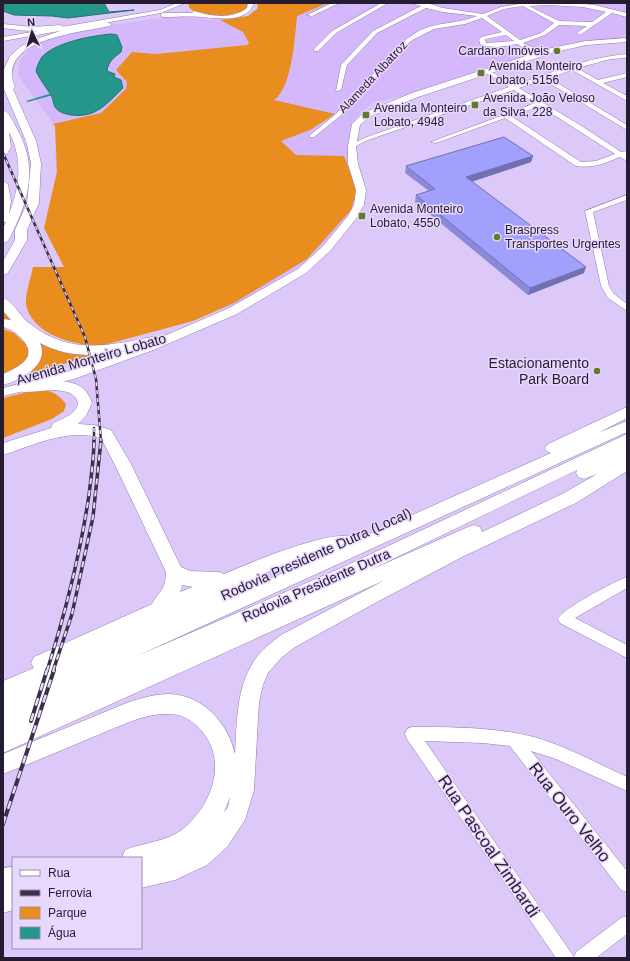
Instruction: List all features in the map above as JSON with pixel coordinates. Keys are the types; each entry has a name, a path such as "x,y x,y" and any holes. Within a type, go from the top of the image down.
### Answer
{"highway":[{"path":"3,26 19,28 47,28 106,22"},
{"path":"12,94 7,70 16,56 24,49 58,33 106,22"},
{"path":"3,77 32,141 36,163 33,203 21,230 12,239 3,256"},
{"path":"3,113 18,141 25,165 23,186 13,218 3,239"},
{"path":"3,126 6,147 3,152"},
{"path":"3,184 5,201 3,219"},
{"path":"3,271 21,240 21,230"},
{"path":"3,302 14,316 34,333 43,340 58,346 75,350 106,350 152,341"},
{"path":"3,324 19,328 31,339 36,346 37,351 35,358 24,370 3,380"},
{"path":"4,451 74,420 84,407 82,393 77,389 54,385 24,387"},
{"path":"549,450 580,429 627,404"},
{"name":"Rodovia Presidente Dutra (Local)","path":"3,689 348,542 549,450 627,412"},
{"name":"Rodovia Presidente Dutra","path":"3,707 627,426"},
{"path":"4,451 68,436 85,435 97,438 119,462 123,464 175,572 172,594 158,610"},
{"name":"Rodovia Presidente Dutra","path":"3,724 362,566 627,440"},
{"path":"362,566 378,565 393,561 627,460"},
{"path":"142,877 175,869 198,858 219,839 237,812 244,790 249,702 253,685 261,667 274,652 288,641 378,592 456,552 570,498 627,460"},
{"name":"Rodovia Presidente Dutra","path":"3,743 627,460"},
{"path":"3,689 14,679 39,664 158,610 231,579 314,547 348,542"},
{"path":"175,572 184,578 196,580 231,579"},
{"path":"3,764 136,710 166,704 178,705 203,716 212,727 225,751 226,773 221,794 211,816 200,829 181,843 162,851 137,857"}],"main road":[{"name":"Avenida Monteiro Lobato","path":"3,392 70,376 118,360 233,311 254,300 311,264 326,250 352,217 361,198 359,182 353,164 352,146 353,135 357,122 366,115 375,110 550,50 586,43 627,40"},
{"name":"Avenida Monteiro Lobato","path":"3,383 74,366 178,334"}],"street":[{"path":"4,39 161,12 184,3 188,10 200,16"},
{"path":"106,22 159,15 218,18 237,15 248,10 251,3"},
{"path":"310,15 336,3"},
{"path":"316,50 334,32 385,3"},
{"path":"414,3 426,6 442,15 482,15 527,48 550,50"},
{"path":"338,90 344,65 375,32 432,3"},
{"name":"Alameda Albatroz","path":"312,136 338,115 404,44 416,33 428,27 467,22 502,8 524,5 559,4 594,8 627,15"},
{"path":"524,5 558,23"},
{"path":"580,33 610,12"},
{"path":"428,27 442,15"},
{"path":"508,33 483,38 483,45 493,46 517,42 544,34 551,25 558,23 592,24"},
{"path":"527,48 527,53 530,57"},
{"path":"352,146 366,139 573,68 604,58 627,56"},
{"path":"573,68 627,99"},
{"path":"488,72 625,155"},
{"path":"598,82 627,74"},
{"path":"545,78 627,128"},
{"path":"434,142 541,103"},
{"path":"506,116 577,163 585,165 625,155"},
{"path":"353,135 366,139"},
{"path":"627,197 589,211 605,286 611,296 627,308"},
{"path":"627,582 575,611 564,619 627,652"},
{"name":"Rua Pascoal Zimbardi","path":"514,740 464,734 412,734 566,958"},
{"path":"514,740 551,750 627,784"},
{"name":"Rua Ouro Velho","path":"514,740 627,884"},
{"path":"582,958 627,924"}],"shaded area":[{"path":"257,3 627,3 627,34 617,38 577,42 556,47 412,94 373,103 359,115 351,129 357,181 354,209 310,260 235,305 105,342 44,228 56,175 55,126 19,77 18,70 20,60 34,44 70,31 173,16 213,20 258,18"}],"green space":[{"path":"188,3 249,4 246,10 232,14 208,16 194,11 189,7"},
{"path":"257,3 328,3 297,16 294,49 289,74 280,94 274,100 335,114 310,130 281,141 296,155 344,156 357,190 351,210 307,259 234,303 193,321 104,345 81,344 57,337 46,331 36,324 30,315 26,300 33,267 64,267 44,228 57,172 55,126 53,124 101,113 126,89 127,82 116,70 132,52 156,54 247,45 249,43 243,32 220,20 248,16 258,8"},
{"path":"3,308 47,343 115,350 27,374 33,369 41,352 3,320"},
{"path":"3,329 14,333 30,348 28,359 12,371 3,374"},
{"path":"40,389 57,395 66,404 64,411 52,419 3,438 3,398"}],"water":[{"path":"3,3 104,3 109,12 134,10 68,18 14,15 3,11"},
{"path":"111,34 117,35 122,47 121,52 110,62 107,71 115,74 114,77 121,80 123,88 100,109 94,112 88,114 71,115 58,110 55,107 51,95 36,71 42,57 56,47 74,41"}],"building":[{"name":"Braspress Transportes Urgentes","path":"504,137 533,156 466,177 586,267 530,288 416,195 435,189 406,166"}],"waterway":[{"path":"28,101 51,95"}],"railway":[{"path":"3,153 85,337 96,379 101,440"},
{"path":"94,428 94,440"},
{"path":"47,671 77,562 89,495 94,440"},
{"path":"53,671 72,614 93,517 101,440"},
{"path":"31,721 47,670"},
{"path":"3,824 54,670"}],"place":[{"name":"Cardano Imóveis","path":"557,51"},
{"name":"Avenida Monteiro Lobato, 5156","path":"481,73"},
{"name":"Avenida João Veloso da Silva, 228","path":"475,105"},
{"name":"Avenida Monteiro Lobato, 4948","path":"366,115"},
{"name":"Avenida Monteiro Lobato, 4550","path":"362,216"},
{"name":"Braspress Transportes Urgentes","path":"497,237"},
{"name":"Estacionamento Park Board","path":"597,371"}]}
